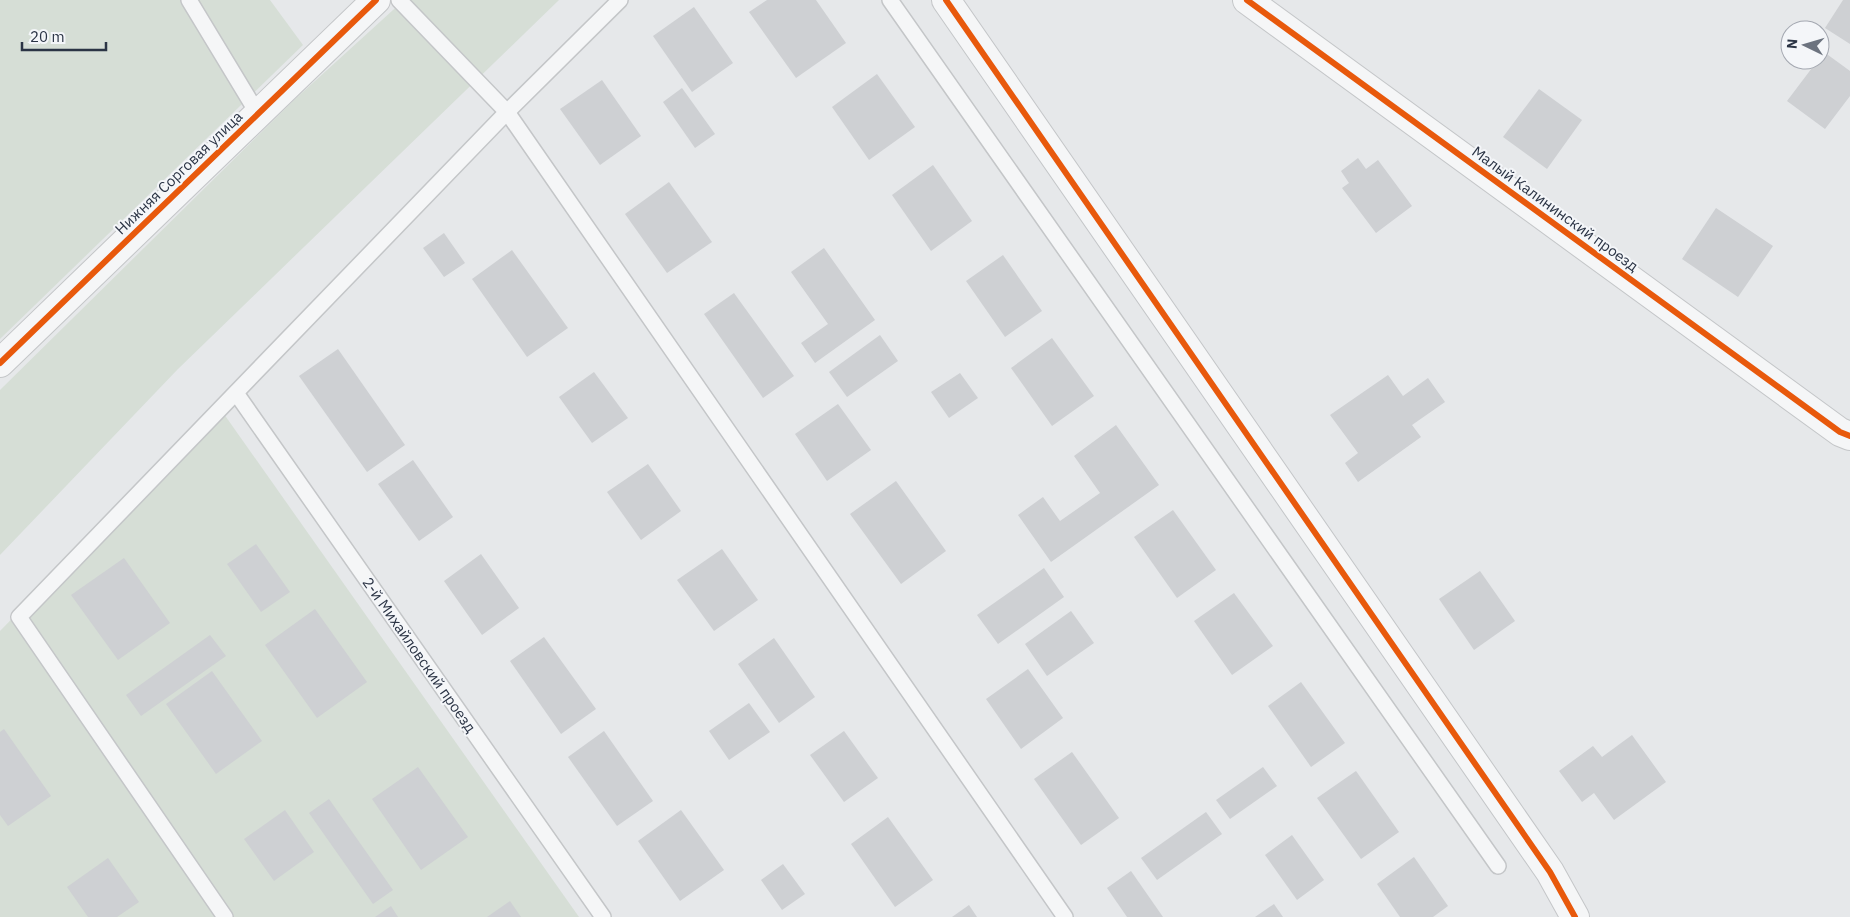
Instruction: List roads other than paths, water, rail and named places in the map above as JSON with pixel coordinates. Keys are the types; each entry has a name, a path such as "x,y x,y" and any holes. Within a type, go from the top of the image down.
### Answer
{"street":[{"name":"Нижняя Сорговая улица","path":"0,363 376,0"},
{"path":"946,0 1550,872 1575,917"},
{"name":"Малый Калининский проезд","path":"1247,0 1832,426 1850,436"}],"lane":[{"path":"189,0 258,114"},
{"path":"399,0 508,112 1065,917"},
{"path":"225,917 20,617 508,112 620,0"},
{"path":"890,0 1498,866"},
{"name":"2-й Михайловский проезд","path":"236,393 603,917"}]}
